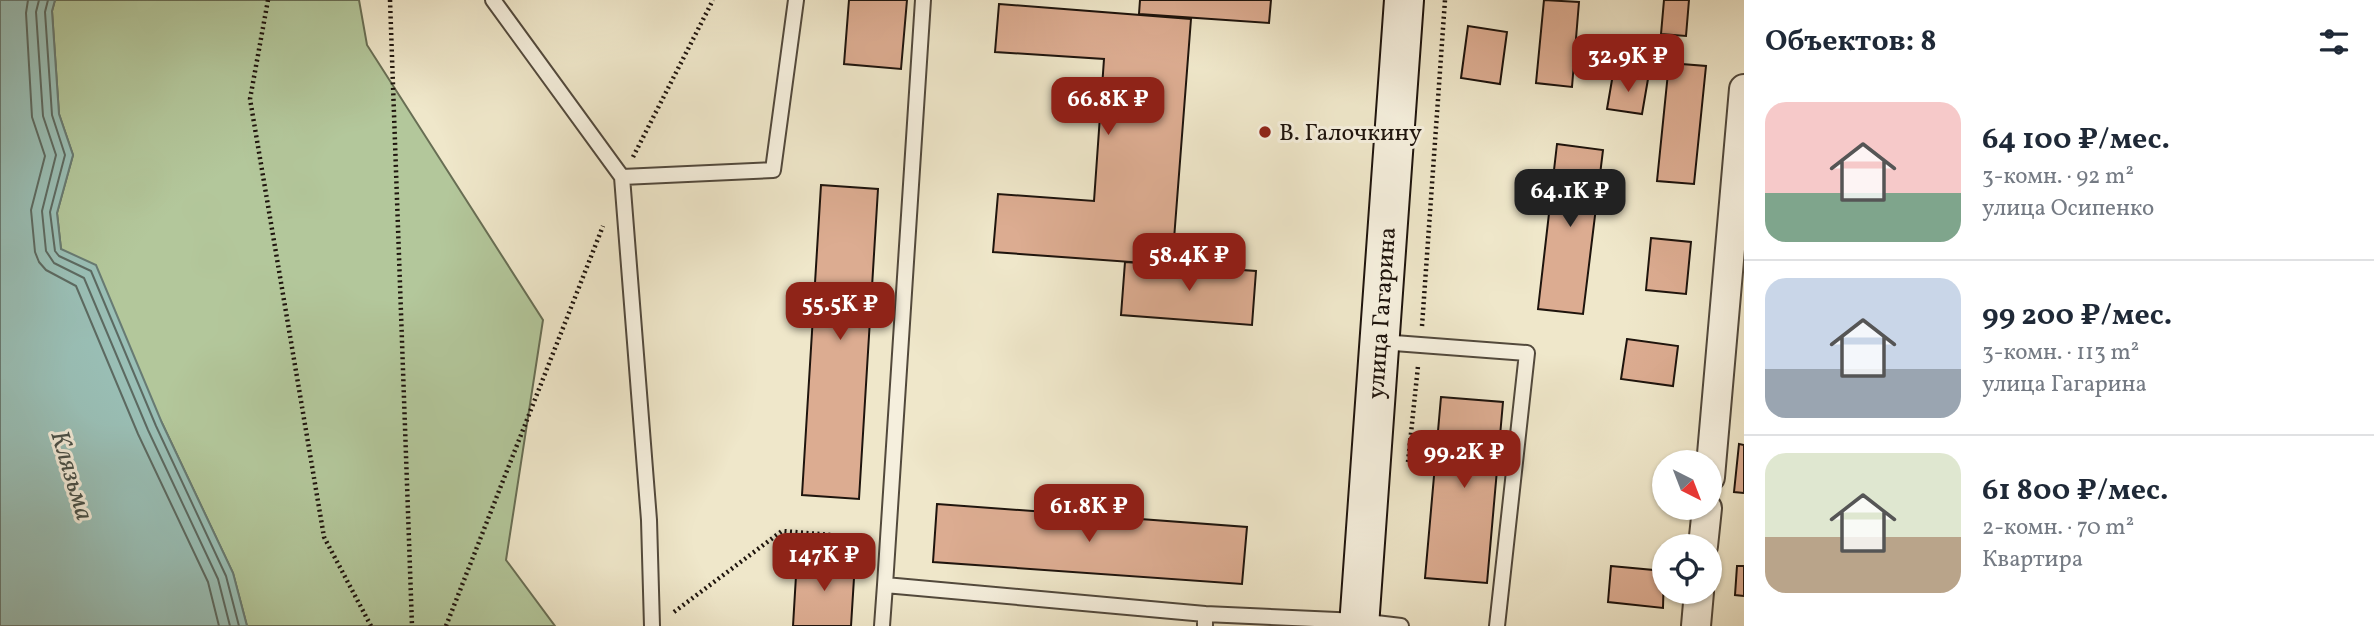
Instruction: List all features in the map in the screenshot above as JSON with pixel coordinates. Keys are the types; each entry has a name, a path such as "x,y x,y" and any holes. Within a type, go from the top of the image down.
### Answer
{"main road":[{"name":"улица Гагарина","path":"1359,624 1404,0"}],"street":[{"path":"1712,450 1744,89"},
{"path":"1696,626 1698,604"}],"lane":[{"path":"493,0 622,177 649,520 652,626"},
{"path":"622,177 773,170 796,0"},
{"path":"882,626 923,0"},
{"path":"1379,342 1527,353 1497,626"},
{"path":"885,585 1205,620 1401,626"}],"path":[{"path":"268,0 250,99 324,537 371,626"},
{"path":"390,0 412,626"},
{"path":"446,626 622,177 713,0"},
{"path":"1407,464 1420,344 1445,0"},
{"path":"665,618 782,531 888,540"}],"green space":[{"path":"55,0 359,0 367,45 543,320 506,560 555,626 247,626 233,573 162,423 61,249 57,213 73,155 59,114 52,11"}],"water":[{"name":"Клязьма","path":"0,0 55,0 52,11 59,114 73,155 57,213 61,249 96,265 162,423 233,573 247,626 0,626"}],"building":[{"path":"849,0 907,0 901,69 844,64"},
{"path":"1140,0 1271,0 1269,23 1139,14"},
{"path":"1544,0 1579,2 1572,87 1536,83"},
{"path":"1664,0 1689,0 1686,36 1661,34"},
{"path":"999,4 1191,19 1172,265 993,252 998,194 1094,201 1104,59 995,52"},
{"path":"1468,26 1507,32 1500,84 1461,78"},
{"path":"1669,63 1706,66 1694,184 1657,181"},
{"path":"1613,74 1648,79 1642,114 1607,109"},
{"path":"1557,144 1603,150 1583,314 1538,309"},
{"path":"821,185 878,189 859,499 802,495"},
{"path":"1651,238 1691,242 1686,294 1646,290"},
{"path":"1125,262 1256,271 1252,325 1121,315"},
{"path":"1627,339 1678,346 1673,386 1621,379"},
{"path":"1441,397 1503,402 1487,583 1425,578"},
{"path":"1739,444 1744,445 1744,493 1734,492"},
{"path":"937,504 1247,527 1242,584 933,562"},
{"path":"797,559 855,562 851,626 793,626"},
{"path":"1611,566 1652,570 1652,604 1663,604 1663,608 1608,602"},
{"path":"1737,566 1744,566 1744,596 1735,595"}],"place":[{"name":"В. Галочкину","path":"1265,132"}]}
